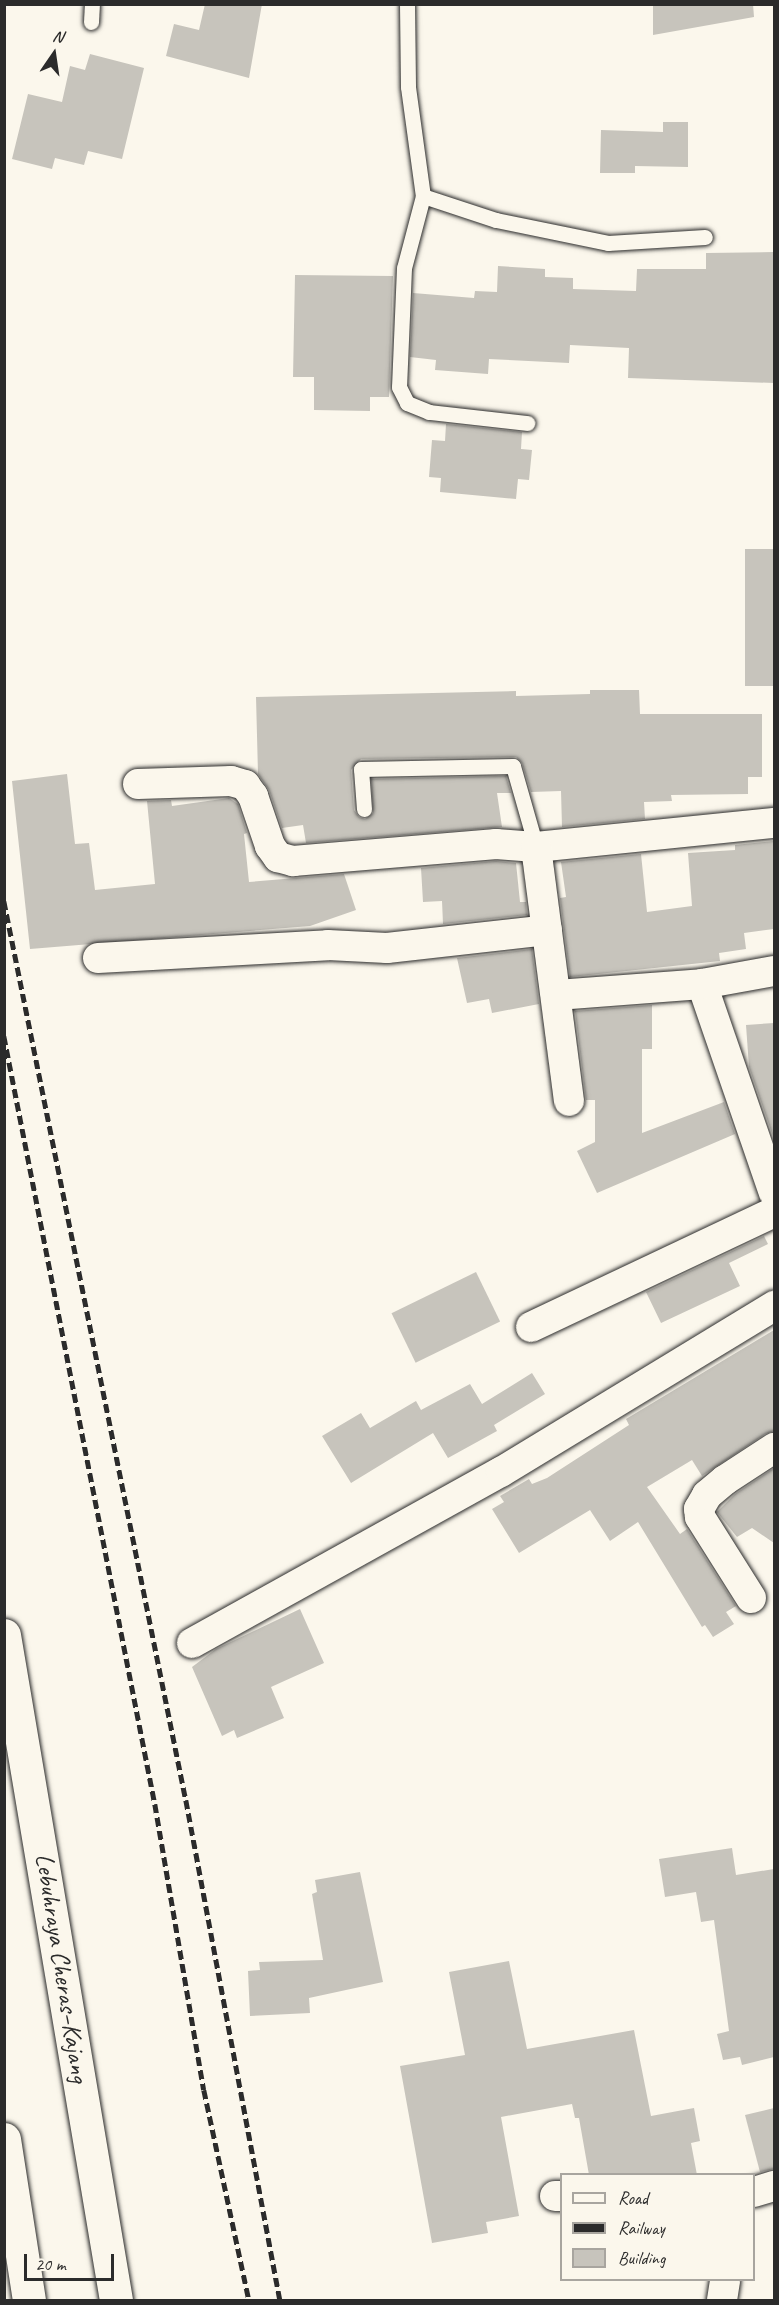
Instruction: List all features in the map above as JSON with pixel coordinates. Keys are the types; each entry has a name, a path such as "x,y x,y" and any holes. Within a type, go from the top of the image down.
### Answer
{"highway":[{"name":"Lebuhraya Cheras–Kajang","path":"4,1635 116,2301"},
{"path":"4,2139 29,2301"}],"street":[{"path":"138,784 231,781 245,785 254,796 270,846 278,857 293,861 496,844 536,846 774,824"},
{"path":"536,846 569,1101"},
{"path":"98,958 328,945 387,948 547,930"},
{"path":"557,995 702,984 774,971"},
{"path":"702,984 774,1193"},
{"path":"531,1327 774,1212"},
{"path":"192,1643 501,1472 774,1306"},
{"path":"750,1598 700,1517 699,1509 707,1495 725,1480 774,1448"},
{"path":"755,2191 774,2186"},
{"path":"722,2301 724,2281"}],"lane":[{"path":"91,22 92,4"},
{"path":"406,4 408,87 423,196 404,268 399,387 407,403 429,412 527,423"},
{"path":"423,196 496,220 608,243 705,237"},
{"path":"364,808 361,769 513,766 536,846"}],"building":[{"path":"205,4 262,4 249,78 166,56 174,24 199,30"},
{"path":"653,4 753,4 754,17 653,35"},
{"path":"90,54 144,68 122,159 88,151 84,165 55,158 52,169 12,159 28,94 62,102 70,66 85,70"},
{"path":"663,122 688,122 688,167 635,166 635,173 600,173 601,130 663,132"},
{"path":"774,252 774,383 628,378 629,348 570,345 569,363 489,359 488,374 435,370 436,360 410,357 413,293 474,298 475,291 497,292 498,266 545,269 545,277 573,278 573,289 636,291 637,269 706,269 706,253"},
{"path":"295,275 393,276 389,397 370,397 370,411 314,410 314,377 293,377"},
{"path":"446,424 522,432 521,449 532,450 529,480 518,479 516,499 440,492 441,478 429,477 432,440 445,441"},
{"path":"745,549 774,549 774,686 745,686"},
{"path":"590,690 639,690 640,714 762,714 762,777 748,777 748,794 671,795 672,801 644,802 645,819 562,827 561,791 531,792 522,763 516,757 361,759 351,770 354,810 359,817 365,819 373,813 371,779 506,776 511,793 497,793 502,827 306,843 303,825 282,828 269,790 258,774 256,697 516,691 516,696 590,694"},
{"path":"67,774 75,844 89,843 95,890 155,884 147,801 171,800 172,806 229,798 238,804 247,833 244,834 249,882 344,874 356,910 310,926 30,949 12,781"},
{"path":"774,841 774,929 744,933 746,949 719,953 720,961 570,977 560,898 566,897 561,862 641,854 647,912 692,906 688,853 735,850 735,845"},
{"path":"496,861 516,863 520,902 526,902 527,915 443,924 442,901 423,902 421,868"},
{"path":"532,949 539,1004 492,1013 489,999 467,1003 457,958"},
{"path":"652,1005 652,1049 642,1049 642,1133 724,1102 735,1134 597,1193 577,1151 595,1142 595,1100 586,1100 575,1011"},
{"path":"774,1023 774,1139 749,1067 746,1025"},
{"path":"764,1236 768,1244 729,1263 740,1286 661,1323 646,1292"},
{"path":"476,1272 500,1321 416,1363 392,1313"},
{"path":"774,1330 774,1431 765,1434 702,1476 692,1460 647,1487 680,1534 687,1529 736,1606 726,1612 734,1624 713,1637 705,1625 702,1627 638,1522 610,1541 590,1510 519,1553 492,1509 504,1502 500,1496 529,1479 532,1484 547,1478 629,1425 626,1419"},
{"path":"532,1373 545,1394 494,1425 497,1431 448,1458 433,1433 351,1483 322,1436 361,1413 370,1428 416,1401 421,1410 470,1384 482,1404"},
{"path":"774,1468 774,1543 752,1528 737,1537 717,1512 735,1494"},
{"path":"300,1609 324,1663 271,1687 284,1718 237,1738 234,1730 222,1736 192,1667 216,1649"},
{"path":"732,1848 736,1875 774,1869 774,2057 742,2065 740,2057 723,2060 717,2034 729,2031 714,1920 701,1922 696,1892 665,1897 659,1859"},
{"path":"360,1872 383,1982 309,1998 310,2013 250,2016 248,1971 260,1970 259,1962 323,1960 312,1894 317,1892 315,1880"},
{"path":"509,1961 527,2049 634,2030 651,2116 694,2108 700,2141 691,2143 697,2173 589,2173 579,2118 575,2118 572,2104 501,2117 519,2216 486,2222 488,2233 432,2243 400,2066 465,2055 449,1972"},
{"path":"774,2108 774,2169 760,2172 745,2115"}],"railway":[{"path":"4,901 186,1800 280,2300"},
{"path":"4,1036 155,1804 204,2090 249,2300"}]}
